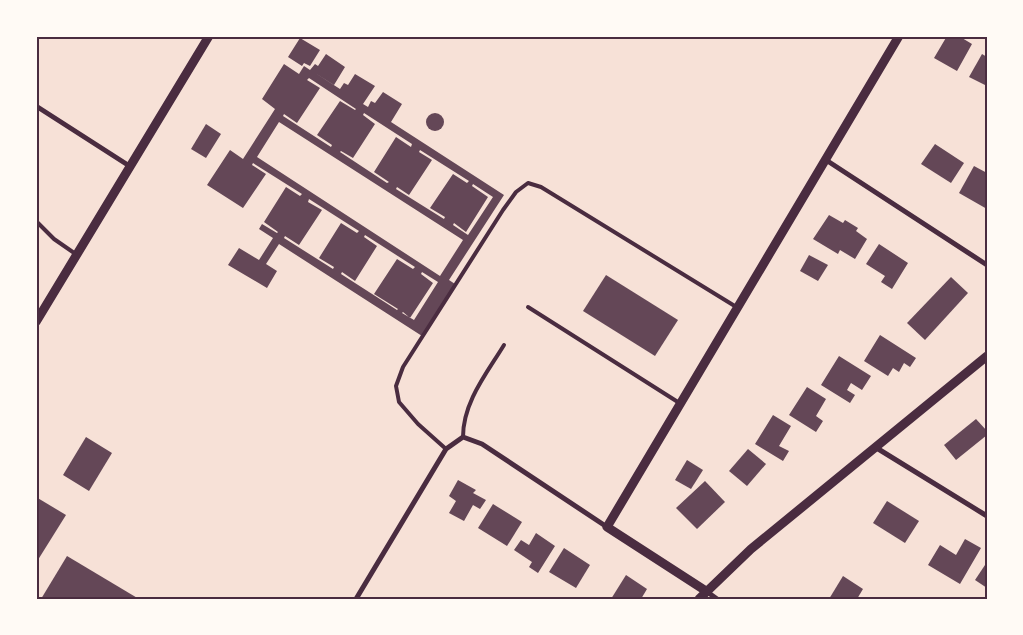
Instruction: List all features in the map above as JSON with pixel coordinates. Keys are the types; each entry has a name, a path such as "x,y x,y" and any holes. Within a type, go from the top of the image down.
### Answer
{"street":[{"path":"36,322 209,36"},
{"path":"607,526 900,36"},
{"path":"36,106 131,167"},
{"path":"826,160 987,265"},
{"path":"699,599 751,549 987,356"},
{"path":"356,599 446,449 462,437 482,444 717,599"},
{"path":"874,447 987,516"}],"lane":[{"path":"446,449 418,424 399,402 396,386 403,367 503,210 516,192 528,183 541,187 738,308"},
{"path":"36,222 54,239 77,255"},
{"path":"528,306 681,404"},
{"path":"462,437 468,408 504,344"}],"building":[{"path":"947,36 963,36 962,38 972,44 957,71 934,58"},
{"path":"300,38 320,50 310,66 304,63 302,66 288,57"},
{"path":"326,54 345,67 334,85 312,71 340,89 344,83 348,85 355,74 375,86 363,104 368,107 371,101 375,103 383,92 402,104 391,122 504,195 449,280 455,284 422,336 279,244 266,264 277,271 267,288 228,265 239,248 259,260 273,238 259,229 262,224 278,232 264,222 286,187 300,196 302,194 253,163 252,165 266,174 243,208 207,185 230,150 243,159 275,109 262,99 284,64 299,74 304,66 310,70 315,64 318,66","holes":["309,78 356,109 340,101 317,135 332,145 331,147 283,116 284,114 297,123 320,88 307,80","364,113 412,144 411,147 396,137 374,172 389,182 387,183 340,152 353,158 375,124 363,115","279,122 463,240 440,276 257,157","420,150 469,181 467,183 453,174 430,208 445,217 444,219 396,189 397,187 409,195 432,160 419,152","473,184 493,197 468,235 453,225 454,223 466,232 488,197 472,186","309,199 359,231 357,233 341,223 319,258 334,267 333,269 284,238 285,236 299,245 322,210 308,202","365,235 415,267 413,269 397,259 374,294 397,310 341,274 342,272 355,281 377,246 364,237","422,272 438,282 414,320 410,318 433,283 421,274"]},
{"path":"982,54 987,57 987,86 969,77"},
{"path":"435,113 441,116 444,122 441,128 435,131 429,128 426,122 429,116"},
{"path":"206,124 221,134 206,158 191,149"},
{"path":"935,144 964,163 951,183 921,164"},
{"path":"974,166 987,173 987,209 959,193"},
{"path":"829,215 843,223 845,220 858,228 856,231 867,239 855,259 840,250 838,254 813,239"},
{"path":"879,244 908,263 892,289 881,282 885,276 866,264"},
{"path":"809,255 828,265 818,281 800,271"},
{"path":"606,275 678,320 655,356 583,311"},
{"path":"951,277 968,293 925,340 907,323"},
{"path":"880,335 916,358 910,367 904,363 899,372 893,368 888,376 864,361"},
{"path":"839,356 871,376 862,390 851,383 847,390 855,395 850,403 821,385"},
{"path":"807,387 826,399 816,416 823,421 816,432 789,415"},
{"path":"773,415 791,426 779,446 789,451 783,461 755,444"},
{"path":"976,419 987,431 987,435 956,460 944,445"},
{"path":"86,437 112,453 89,491 63,475"},
{"path":"748,449 766,464 747,486 729,471"},
{"path":"687,460 703,470 691,489 675,480"},
{"path":"458,480 476,490 473,493 486,500 480,509 473,505 464,521 449,513 456,501 449,496"},
{"path":"705,481 725,502 697,529 676,508"},
{"path":"36,497 66,515 36,563"},
{"path":"887,501 919,521 905,543 873,523"},
{"path":"493,504 522,522 507,546 478,528"},
{"path":"536,533 555,546 538,573 529,567 532,562 514,550 521,540 529,545"},
{"path":"965,539 981,548 960,584 928,565 940,545 956,555"},
{"path":"564,548 590,565 576,588 549,572"},
{"path":"67,556 139,599 41,599"},
{"path":"987,562 987,588 975,580"},
{"path":"626,575 647,589 641,599 611,599"},
{"path":"843,576 863,589 857,599 829,599"}]}
